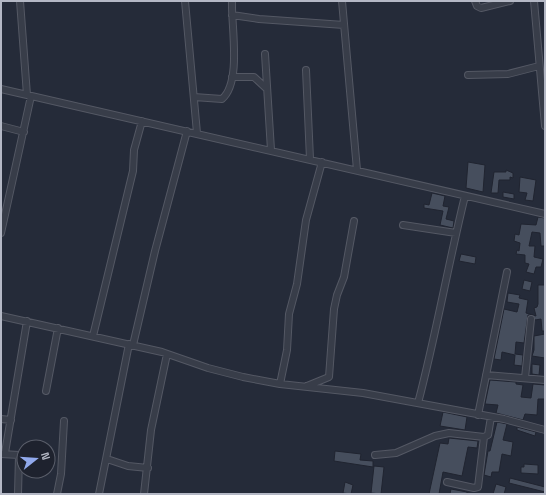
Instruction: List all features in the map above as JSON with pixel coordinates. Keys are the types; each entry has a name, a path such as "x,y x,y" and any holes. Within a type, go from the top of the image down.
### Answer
{"street":[{"path":"1,233 3,210 24,132 29,96 20,1"},
{"path":"185,1 198,133"},
{"path":"194,97 222,99 225,96 232,77 235,39 232,1"},
{"path":"342,1 357,170"},
{"path":"475,1 477,6 482,8 510,1"},
{"path":"534,1 545,126"},
{"path":"232,15 255,19 344,24"},
{"path":"265,54 271,150"},
{"path":"468,75 508,74 539,66"},
{"path":"306,70 310,159"},
{"path":"232,77 254,77 267,89"},
{"path":"1,89 198,133 545,214"},
{"path":"93,336 133,171 134,150 142,121"},
{"path":"1,126 24,132"},
{"path":"99,494 107,459 113,417 187,131"},
{"path":"280,384 287,350 289,314 297,284 306,220 322,162"},
{"path":"418,403 429,360 456,233 466,196"},
{"path":"305,387 329,376 335,304 344,277 354,221"},
{"path":"403,225 456,233"},
{"path":"478,415 507,272"},
{"path":"1,316 167,354 222,372 280,384 363,393 491,417 545,430"},
{"path":"525,378 532,320"},
{"path":"18,494 18,455 3,453 11,420 26,321"},
{"path":"46,391 58,328"},
{"path":"144,494 151,430 167,354"},
{"path":"486,375 545,380"},
{"path":"447,482 474,488 478,487 484,438 488,435 491,417"},
{"path":"1,419 11,420"},
{"path":"57,494 61,474 64,421"},
{"path":"375,454 396,452 435,436 449,433 484,438"},
{"path":"107,459 128,466 148,468"}],"building":[{"path":"468,162 485,165 483,192 466,188"},
{"path":"506,170 513,173 513,178 510,177 510,180 499,180 498,193 491,193 494,172 506,172"},
{"path":"520,177 536,180 533,201 525,200 527,193 519,192"},
{"path":"503,192 514,194 514,199 503,197"},
{"path":"432,193 445,196 443,206 449,207 446,219 454,221 453,228 440,225 443,211 424,208 424,204 429,205"},
{"path":"538,217 545,218 545,246 541,246 540,233 532,232 529,246 535,246 534,257 543,259 541,267 536,267 534,274 526,272 529,264 525,263 525,255 516,254 517,250 519,251 520,243 514,241 515,234 519,235 521,224 536,225"},
{"path":"461,254 476,257 475,264 459,261"},
{"path":"524,280 532,282 530,291 522,289"},
{"path":"538,285 545,285 545,331 542,331 541,319 535,320 533,315 536,316 534,308 537,307 538,304"},
{"path":"508,293 520,295 519,298 528,300 526,313 533,315 528,315 524,343 516,342 515,354 523,355 522,366 514,365 515,355 502,352 501,360 494,359 504,309 517,312 519,304 507,302"},
{"path":"545,334 545,358 532,356 534,350 534,336"},
{"path":"532,364 540,365 539,375 532,374"},
{"path":"490,380 516,382 516,384 523,385 521,397 531,398 533,384 545,385 545,399 538,399 537,415 525,414 523,420 496,413 498,405 485,404"},
{"path":"443,412 467,417 465,430 440,426"},
{"path":"497,422 507,424 503,440 513,442 511,456 502,454 499,472 492,472 491,477 484,475 488,451 490,451"},
{"path":"517,427 536,432 535,436 517,430"},
{"path":"449,438 478,441 477,448 468,447 462,476 443,472 439,494 429,494 440,443 448,444"},
{"path":"335,451 361,454 360,460 373,461 373,467 334,461"},
{"path":"524,464 538,465 538,474 521,473 521,467 524,467"},
{"path":"374,466 384,467 381,494 371,493"},
{"path":"510,478 545,487 545,492 509,483"},
{"path":"345,482 353,485 351,494 343,493"},
{"path":"496,484 506,487 504,494 493,494"},
{"path":"451,489 467,492 467,494 450,494"}]}
